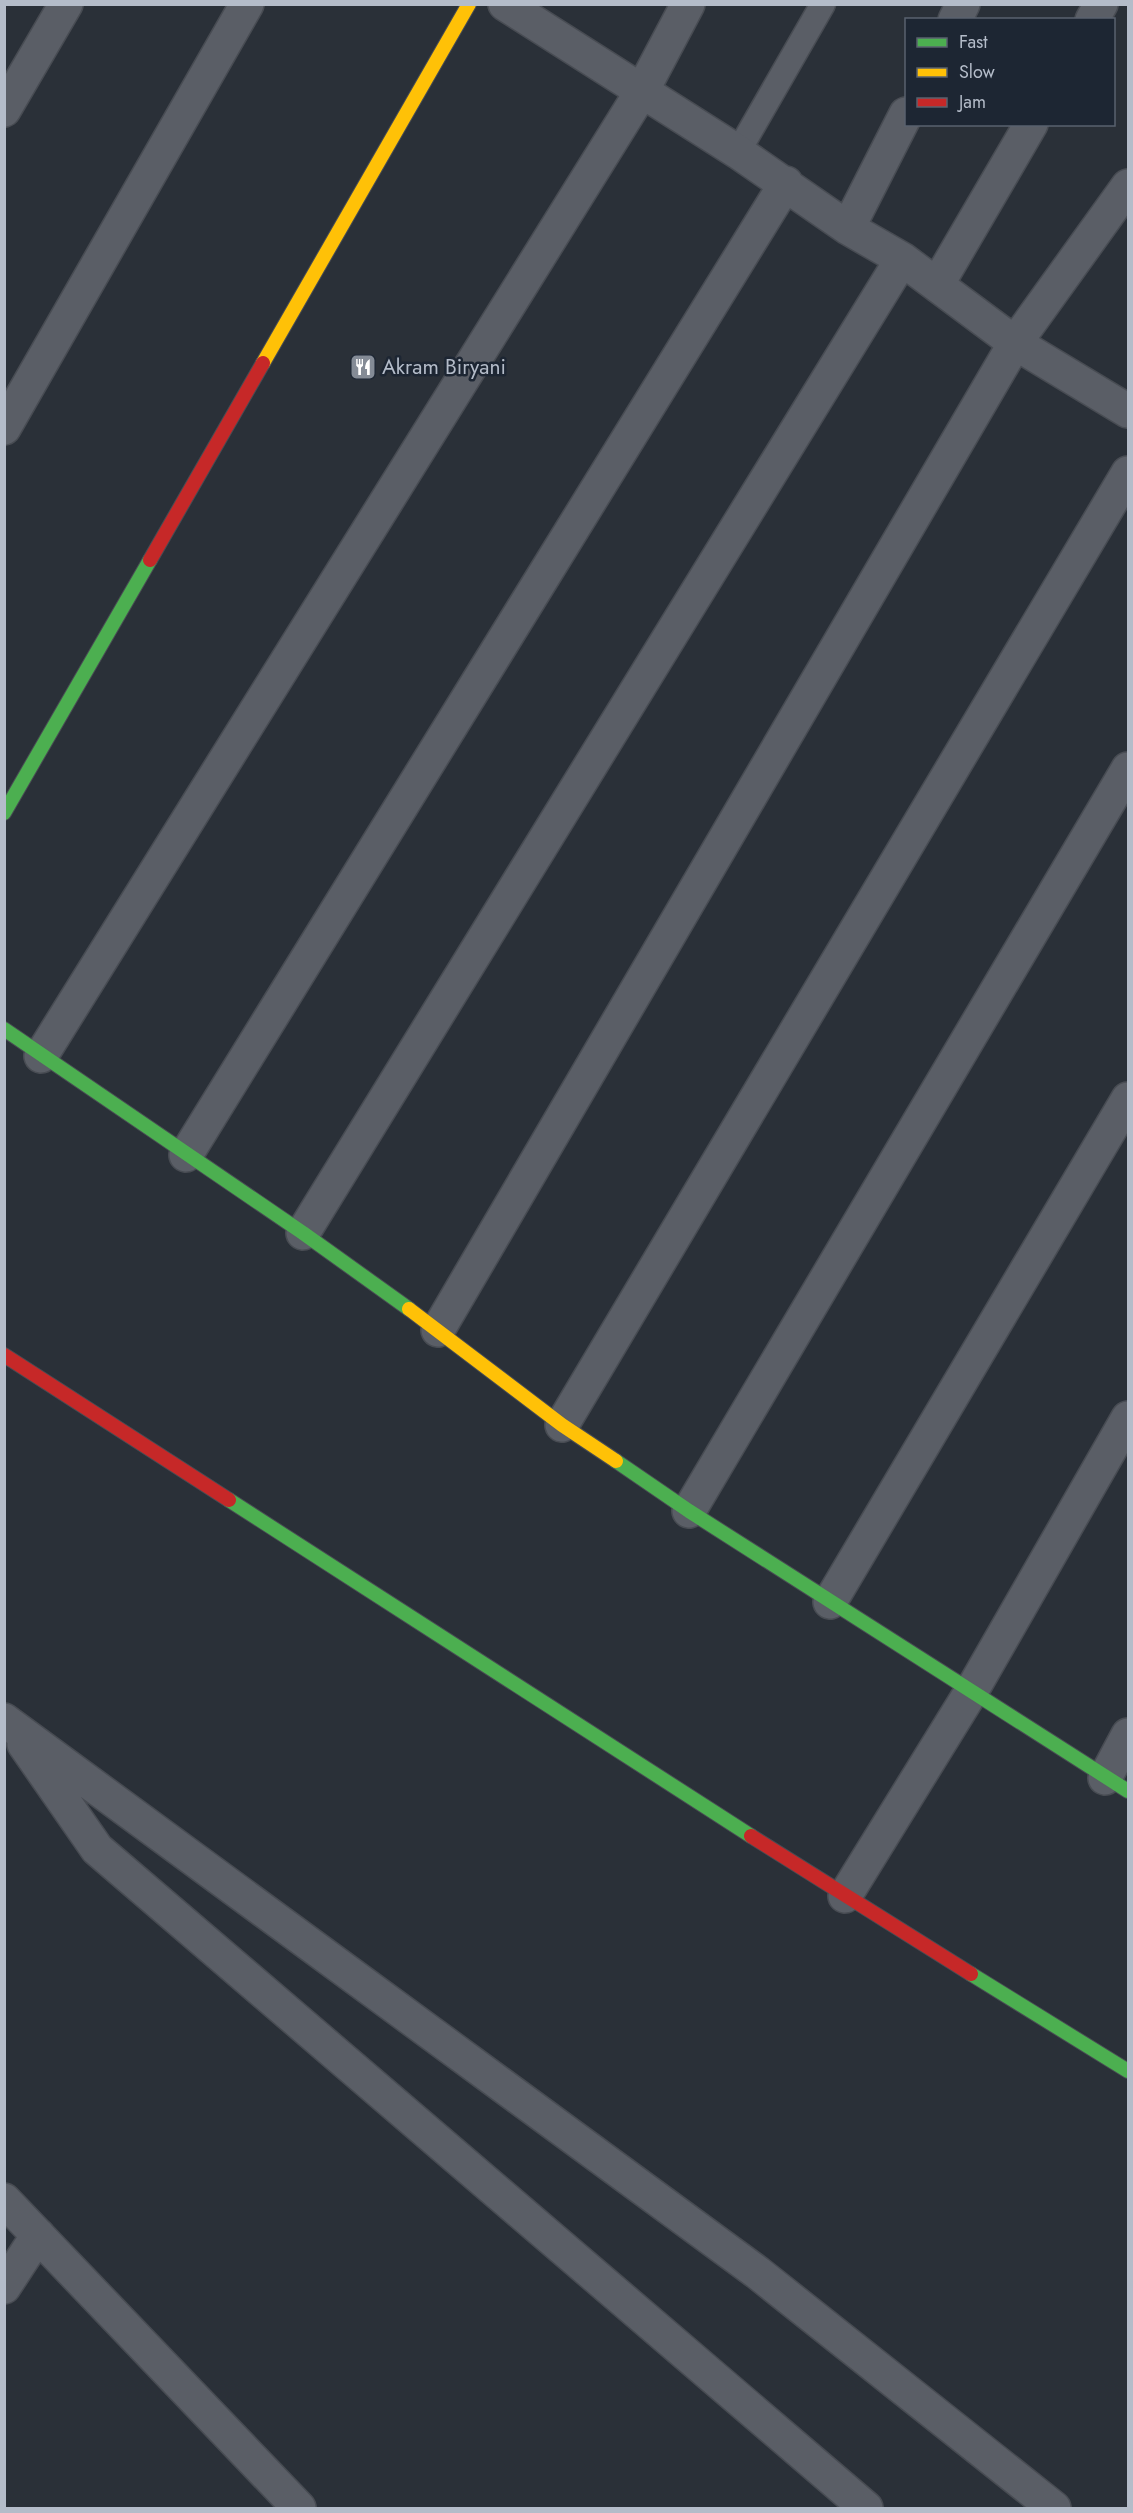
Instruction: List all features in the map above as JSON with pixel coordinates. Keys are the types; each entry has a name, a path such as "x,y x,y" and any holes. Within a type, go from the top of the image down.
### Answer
{"street":[{"path":"4,110 66,4"},
{"path":"4,428 246,4"},
{"path":"4,813 469,4"},
{"path":"505,4 786,183 848,228 902,259 1015,343 1128,411"},
{"path":"40,1056 642,91 688,4"},
{"path":"956,18 963,4"},
{"path":"1093,18 1101,4"},
{"path":"848,228 905,116"},
{"path":"937,285 1030,126"},
{"path":"186,1155 786,183"},
{"path":"438,1330 1015,343 1128,186"},
{"path":"303,1233 902,259"},
{"path":"562,1425 1128,473"},
{"path":"689,1511 1128,769"},
{"path":"4,1029 40,1056 303,1233 438,1330 562,1425 689,1511 1116,1784 1128,1735"},
{"path":"830,1602 1128,1099"},
{"path":"4,1355 845,1896 1128,2070"},
{"path":"845,1896 971,1692 1128,1418"},
{"path":"7,1721 97,1850 866,2508"},
{"path":"7,1721 758,2273 1054,2508"},
{"path":"4,2200 299,2508"},
{"path":"4,2287 38,2235"}],"lane":[{"path":"738,152 823,4"}],"traffic: fast":[{"path":"4,813 150,560"},
{"path":"4,1029 303,1233 409,1309"},
{"path":"616,1461 689,1511 1128,1791"},
{"path":"229,1500 751,1836"},
{"path":"971,1974 1128,2071"}],"traffic: slow":[{"path":"263,363 469,4"},
{"path":"409,1309 562,1425 616,1461"}],"traffic: jam":[{"path":"150,560 263,363"},
{"path":"4,1355 229,1500"},
{"path":"751,1836 971,1974"}],"place":[{"name":"Akram Biryani","path":"363,367"}]}
